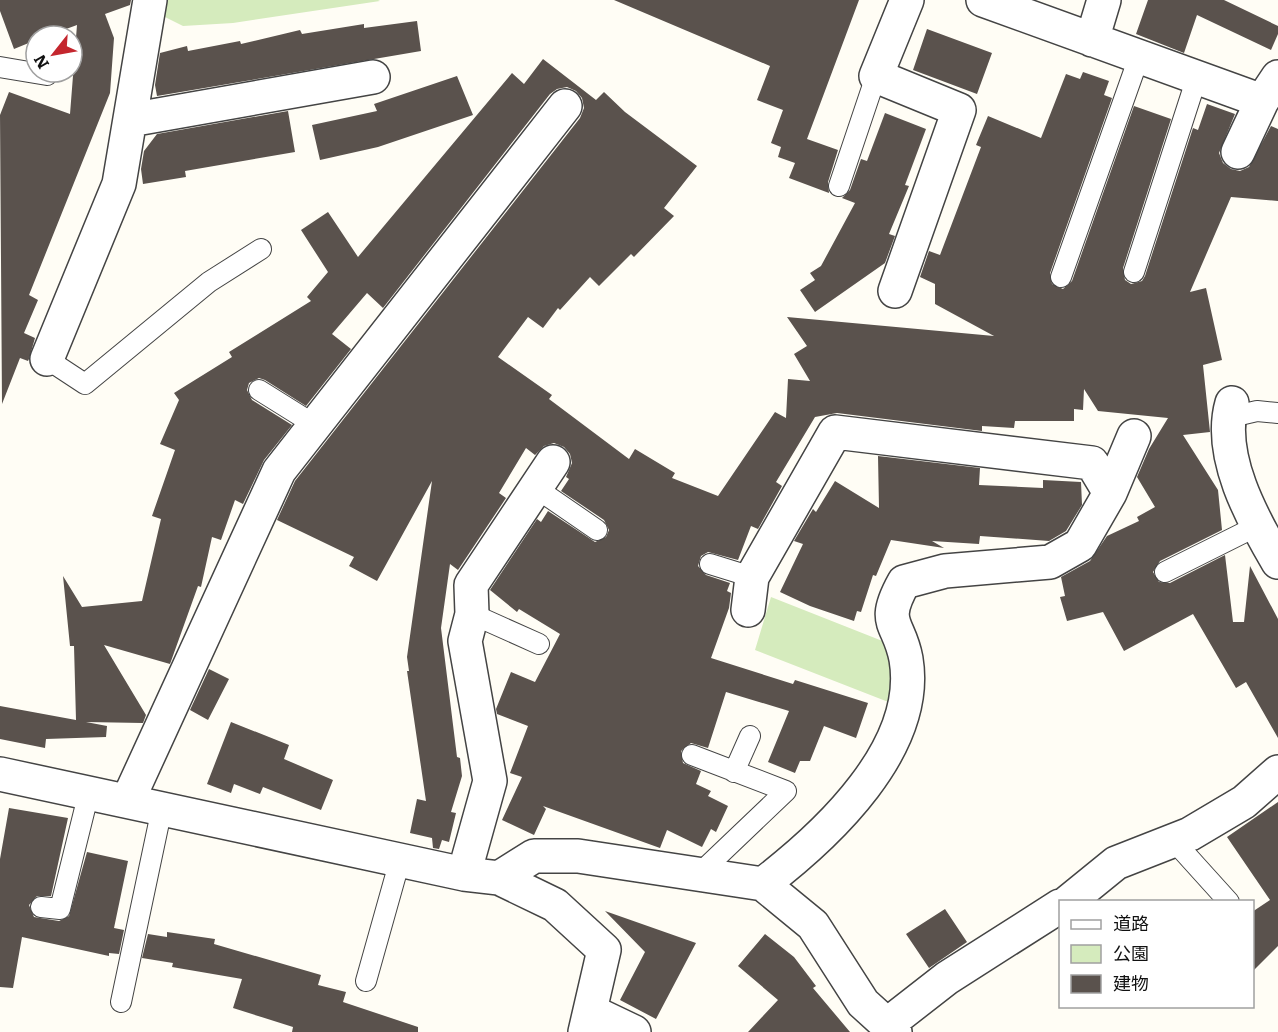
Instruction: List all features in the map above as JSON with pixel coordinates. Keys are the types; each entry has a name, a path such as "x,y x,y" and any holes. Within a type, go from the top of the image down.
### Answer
{"street":[{"path":"47,359 119,184 150,0"},
{"path":"895,291 959,110 876,76 907,0"},
{"path":"982,0 1197,78 1270,89 1238,152"},
{"path":"1092,40 1104,0"},
{"path":"130,120 373,77"},
{"path":"128,800 279,471 565,106"},
{"path":"1230,410 1234,471 1278,562"},
{"path":"748,610 752,577 835,432 1092,463 1110,493"},
{"path":"763,884 802,854 875,773 906,710 906,659 893,626 892,604 904,582 945,571 1050,562 1080,545 1110,493 1134,436"},
{"path":"464,874 490,782 465,641 472,614 471,585 545,475"},
{"path":"1070,900 1116,863 1173,840 1244,802 1278,772"},
{"path":"0,774 464,874 499,878 555,905 604,950 587,1022 634,1032"},
{"path":"499,878 534,856 578,856 763,884 813,925 876,1023 1059,907"}],"lane":[{"path":"1061,278 1139,57"},
{"path":"0,67 24,71"},
{"path":"839,186 876,76"},
{"path":"1134,272 1197,78"},
{"path":"47,359 85,384 209,282 261,249"},
{"path":"260,390 315,425"},
{"path":"1230,410 1278,413"},
{"path":"545,475 597,530"},
{"path":"1165,572 1259,525"},
{"path":"710,564 752,577"},
{"path":"472,614 539,644"},
{"path":"734,772 750,736"},
{"path":"692,755 786,791 699,874"},
{"path":"41,907 60,909 89,792"},
{"path":"121,1002 162,808"},
{"path":"1173,840 1227,900"},
{"path":"366,981 400,860"}],"green space":[{"path":"165,0 380,1 233,23 183,26 163,16"},
{"path":"771,597 885,642 894,673 896,705 755,650"}],"building":[{"path":"0,0 131,0 130,5 105,14 114,38 110,93 29,295 38,300 24,333 35,338 29,359 28,361 20,358 2,404 0,115 9,92 70,114 72,84 84,84 84,24 24,24 24,45 14,49 0,11"},
{"path":"614,0 859,0 807,139 838,150 828,182 829,193 789,178 795,163 778,157 781,147 771,143 783,110 757,100 770,66"},
{"path":"1148,0 1224,0 1278,26 1278,34 1271,50 1197,15 1184,53 1136,34"},
{"path":"417,21 421,51 157,96 155,85 160,53 187,46 188,51 240,41 241,44 300,30 302,34 364,24 364,28"},
{"path":"927,29 992,53 977,94 913,70"},
{"path":"543,59 596,100 604,92 625,112 697,166 664,208 674,216 634,257 631,254 599,286 590,277 560,310 558,308 543,328 528,317 498,357 552,395 549,399 629,459 635,449 675,473 672,478 718,496 775,412 786,418 788,379 810,381 794,354 807,346 787,317 994,336 935,304 935,284 920,277 929,251 940,255 981,147 976,145 988,116 1041,138 1066,74 1080,79 1083,72 1109,81 1104,95 1112,98 1050,273 1052,284 1063,289 1072,281 1134,106 1171,119 1123,268 1125,280 1131,284 1142,281 1145,276 1193,128 1198,130 1207,104 1235,114 1219,153 1223,163 1231,169 1240,171 1249,167 1271,126 1278,129 1278,201 1231,197 1190,292 1206,288 1222,360 1203,365 1210,432 1183,435 1218,490 1222,530 1160,561 1153,572 1159,582 1170,583 1225,555 1233,622 1244,622 1250,566 1278,619 1278,738 1246,682 1236,688 1193,614 1124,651 1103,612 1067,621 1060,597 1065,596 1061,577 1090,561 1107,536 1139,521 1137,517 1155,507 1137,477 1149,449 1168,418 1098,411 1084,389 1083,410 1074,409 1074,421 1015,421 1014,428 982,426 982,431 837,413 815,417 776,482 782,486 758,529 751,526 738,560 708,552 701,556 698,566 706,575 730,583 727,591 731,593 729,608 711,658 793,684 795,680 868,703 856,738 824,726 810,761 800,761 795,773 768,762 789,711 726,692 708,748 691,743 681,751 683,763 701,771 696,784 711,791 708,796 728,806 716,832 711,829 702,847 667,830 660,848 543,806 546,809 534,835 502,820 522,777 510,773 528,726 497,714 496,709 511,672 535,682 560,634 519,609 517,612 490,590 537,519 541,522 548,511 595,542 606,537 609,530 604,520 561,491 569,479 566,477 572,463 570,454 564,447 554,443 544,446 535,455 526,448 499,493 506,498 458,570 450,564 441,628 457,757 460,758 462,776 451,812 456,813 449,842 442,840 439,849 433,848 432,838 410,833 417,799 426,801 407,671 409,671 407,657 432,481 377,581 349,566 354,557 277,520 295,481 580,118 584,108 582,98 576,91 567,87 557,89 550,94 383,308 367,293 332,334 351,349 306,406 265,380 259,378 249,383 247,390 252,400 292,425 264,460 243,504 235,500 221,540 212,537 201,587 198,586 170,664 104,645 146,715 143,723 86,722 107,726 106,737 46,739 45,748 0,739 0,706 76,720 74,646 70,646 63,576 82,607 142,601 161,519 152,516 175,450 160,444 179,400 174,393 232,357 229,352 311,301 307,297 328,272 301,230 328,212 358,257 512,73 524,84"},
{"path":"457,76 473,115 378,147 320,160 312,125 377,111 374,104"},
{"path":"288,111 295,152 185,171 186,177 143,184 141,169 144,151 157,134"},
{"path":"885,113 926,129 905,185 909,186 889,234 895,236 885,263 815,312 800,290 815,280 810,273 821,266 855,203 842,198 850,190 861,159 867,161"},
{"path":"878,456 980,468 979,485 1043,488 1043,480 1081,482 1082,505 1066,531 1049,541 980,536 979,544 932,541 944,548 891,540 876,576 873,575 861,612 857,611 854,621 810,606 780,592 803,544 794,541 813,509 816,512 835,481 879,508"},
{"path":"209,669 229,679 208,720 190,710"},
{"path":"231,722 289,745 284,759 333,780 321,810 263,787 260,794 234,784 231,793 207,784"},
{"path":"1278,802 1278,946 1254,970 1254,911 1270,900 1227,837"},
{"path":"9,808 68,818 51,896 37,896 29,905 34,917 59,921 69,916 87,852 128,861 114,928 124,930 119,954 109,953 109,956 22,937 13,988 0,987 0,859"},
{"path":"945,909 967,942 929,968 906,934"},
{"path":"605,911 696,943 656,1019 620,1000 645,952"},
{"path":"167,932 215,939 214,944 321,975 318,985 346,992 343,1002 418,1027 418,1032 292,1032 293,1027 233,1008 242,979 172,967 173,963 142,958 148,934 167,937"},
{"path":"765,934 794,957 816,986 813,988 850,1032 748,1032 778,1000 738,966"}]}
